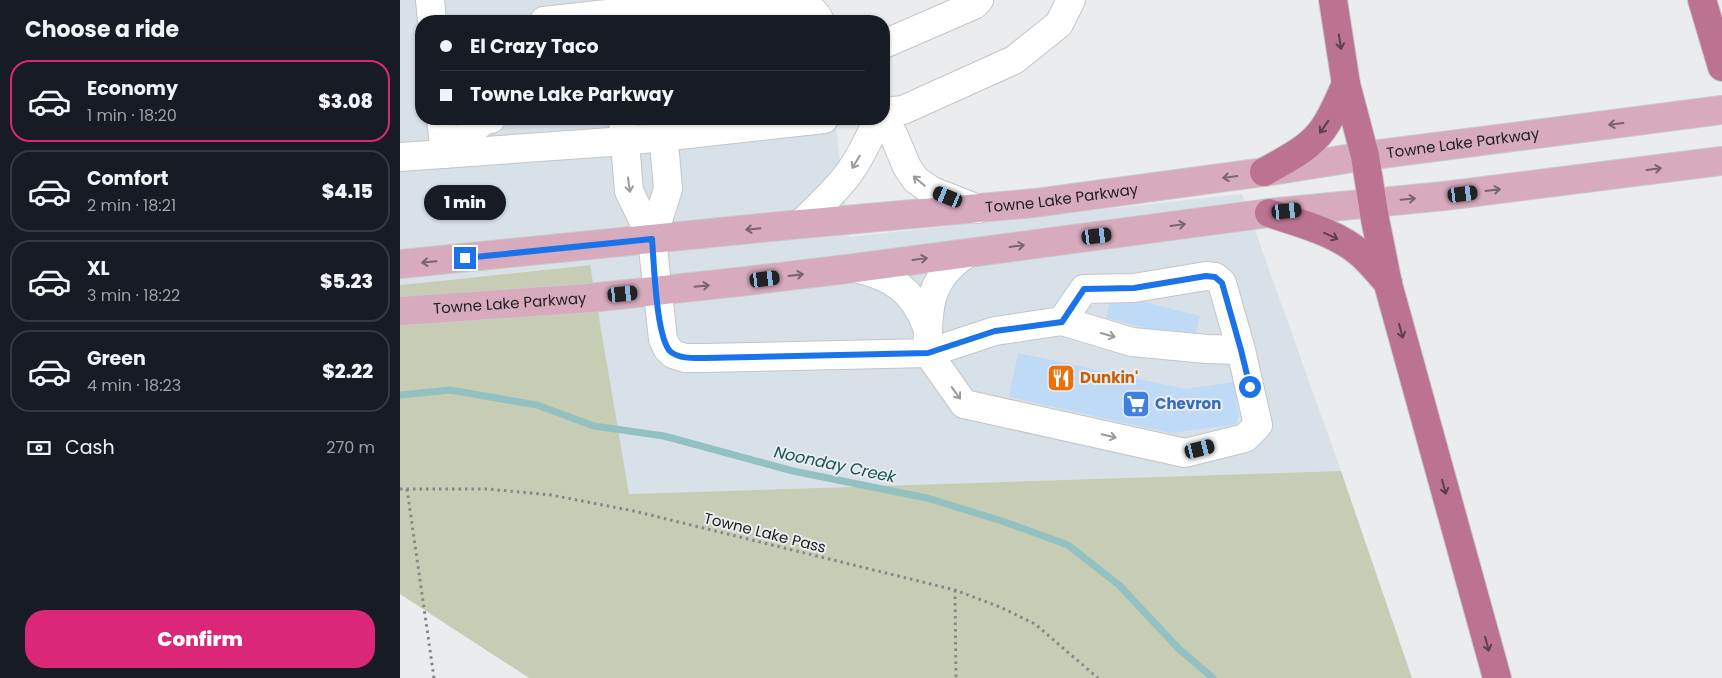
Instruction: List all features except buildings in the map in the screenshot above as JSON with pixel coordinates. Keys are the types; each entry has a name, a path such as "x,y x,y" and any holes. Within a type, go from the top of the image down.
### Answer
{"highway":[{"path":"1333,0 1346,84 1365,156 1388,284 1497,678"},
{"path":"1702,0 1722,67"},
{"path":"1264,172 1296,154 1317,136 1332,116 1346,84"},
{"path":"1268,213 1337,239 1360,253 1388,284"}],"main road":[{"name":"Towne Lake Parkway","path":"400,264 1035,203 1264,172 1365,156 1722,110"},
{"name":"Towne Lake Parkway","path":"400,311 657,291 855,268 1268,213 1454,195 1722,161"}],"lane":[{"path":"430,0 431,15"},
{"path":"538,0 539,15"},
{"path":"890,41 974,5 979,0"},
{"path":"890,111 903,110 1014,60 1059,24 1071,0"},
{"path":"611,15 787,2 803,4 816,12 817,15"},
{"path":"442,125 445,154"},
{"path":"445,154 478,125"},
{"path":"400,156 445,154 624,130 717,125"},
{"path":"801,224 834,191 850,171 875,125"},
{"path":"888,125 907,167 916,180 932,190 978,209"},
{"path":"652,239 668,189 663,128"},
{"path":"624,130 629,191 652,239 663,339 667,348 673,354 685,358 927,340 1062,322 1132,342 1241,350"},
{"path":"927,340 933,296 941,277 955,261 968,253"},
{"path":"855,268 888,278 914,301 922,314 927,340 964,404 1185,453 1245,438 1258,424 1241,350 1222,283 1215,277 1206,276 1134,288 1084,289 1062,322"}],"path":[{"path":"407,489 434,678"},
{"name":"Towne Lake Pass","path":"400,490 488,489 551,495 634,511 954,590 1000,606 1035,624 1098,678"},
{"path":"954,590 956,678"}],"shaded area":[{"path":"400,0 822,0 824,15 415,15 415,125 836,125 849,237 1242,194 1341,471 629,494 589,265 400,285"}],"green space":[{"path":"590,265 629,494 1341,471 1412,678 529,678 400,594 400,285"}],"waterway":[{"name":"Noonday Creek","path":"400,395 450,390 537,405 594,426 664,436 793,471 927,498 1002,521 1068,545 1119,585 1179,649 1213,678"}],"place":[{"name":"Dunkin'","path":"1061,378"},
{"name":"Chevron","path":"1136,404"}],"route":[{"path":"465,258 652,239 663,339 667,348 673,354 685,358 928,353 995,331 1062,322 1084,289 1134,288 1206,276 1215,277 1222,283 1250,387"}]}
